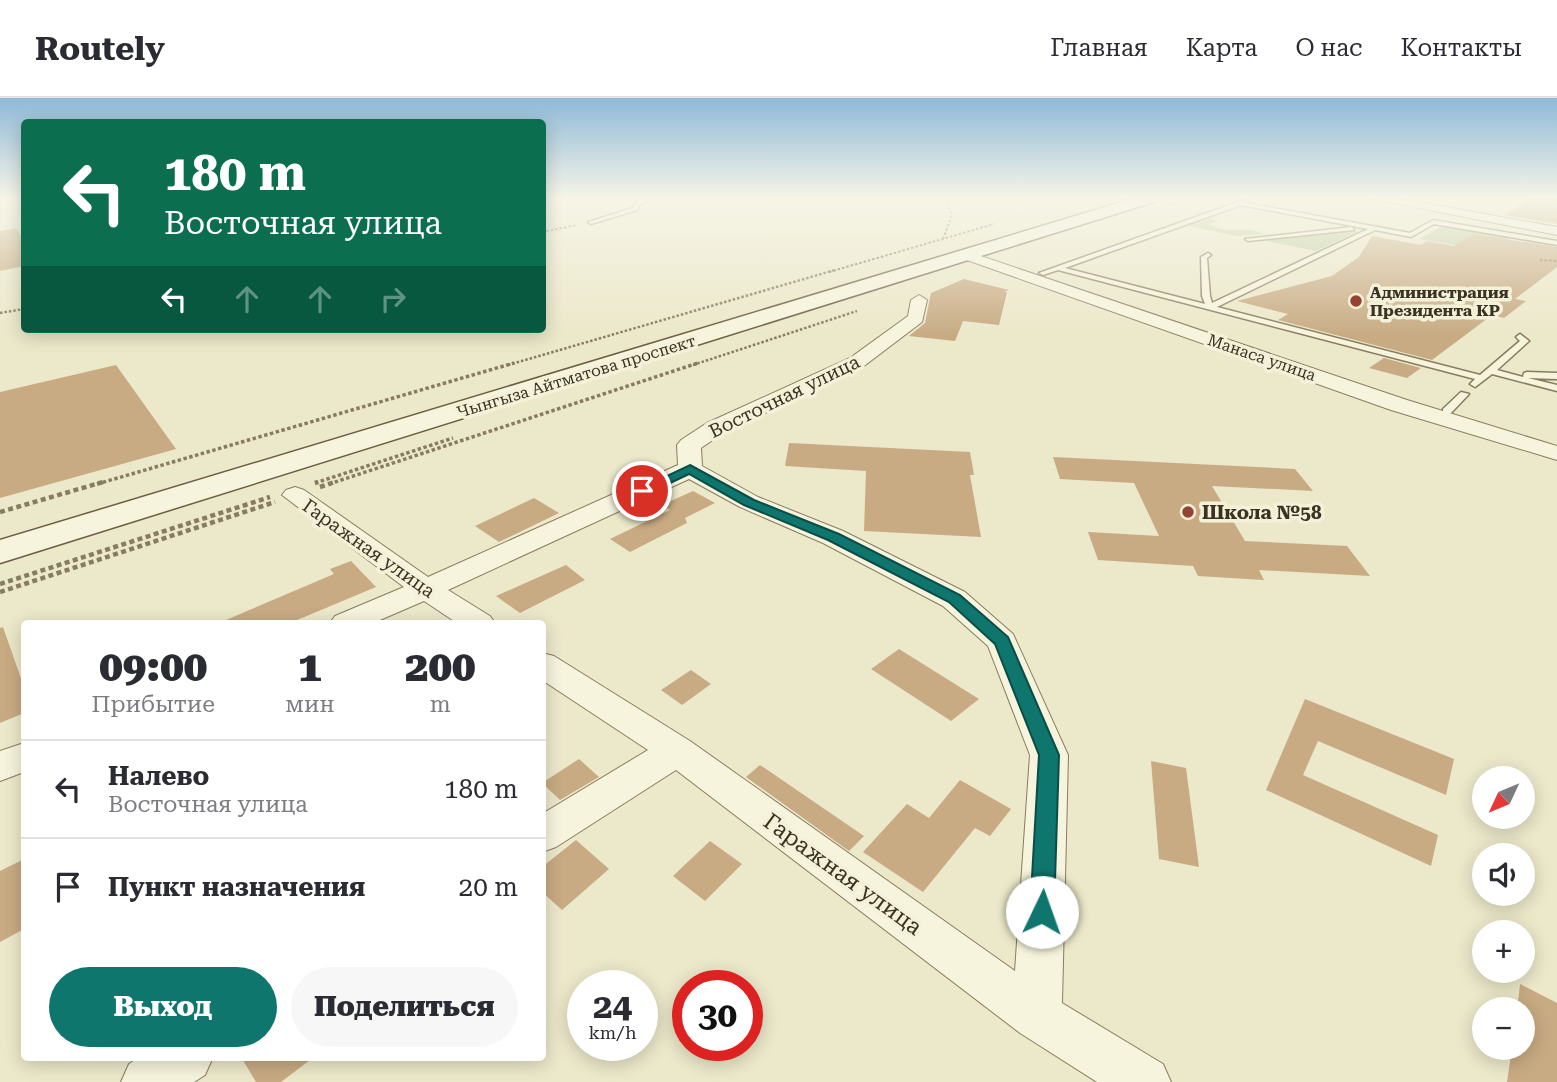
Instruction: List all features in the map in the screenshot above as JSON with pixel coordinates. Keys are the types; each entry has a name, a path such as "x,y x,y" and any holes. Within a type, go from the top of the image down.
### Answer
{"main road":[{"name":"Чынгыза Айтматова проспект","path":"0,552 1011,244"}],"street":[{"name":"Манаса улица","path":"975,254 1051,270 1442,414 1557,443"},
{"name":"Манаса улица","path":"975,254 1557,453"},
{"name":"Восточная улица","path":"690,469 689,445 715,428 857,362 916,318 919,300"},
{"path":"353,620 690,469 749,502 833,537 954,599 1002,641 1049,755 1037,1016"},
{"name":"Гаражная улица","path":"295,495 426,589 474,620"},
{"name":"Гаражная улица","path":"546,667 677,751 1037,1016 1144,1082"},
{"path":"546,833 677,751"},
{"path":"0,767 21,758"},
{"path":"147,1082 181,1061"}],"lane":[{"path":"1051,270 1125,244"},
{"path":"1210,307 1341,244"},
{"path":"1208,256 1204,257 1206,296 1210,307"},
{"path":"1051,270 1210,307 1482,378 1503,374 1557,376"},
{"path":"1482,378 1525,341 1520,337"},
{"path":"1503,374 1557,388"},
{"path":"1442,414 1464,394"}],"path":[{"path":"0,512 926,244"},
{"path":"1540,260 1557,261"},
{"path":"0,592 869,308"},
{"path":"0,313 21,310"}],"green space":[{"path":"1281,244 1331,244 1316,251"},
{"path":"1449,244 1501,244 1491,251"}],"building":[{"path":"0,244 21,244 21,267 0,271"},
{"path":"1367,244 1537,244 1557,247 1557,267 1515,299 1526,301 1504,318 1492,315 1432,360 1278,320 1288,314 1237,301 1332,276 1359,257"},
{"path":"964,279 1009,290 1004,292 1007,292 999,325 963,321 955,341 909,336 925,323 931,293"},
{"path":"1384,358 1421,368 1407,378 1369,368"},
{"path":"116,365 176,449 0,498 0,392"},
{"path":"789,443 970,452 974,475 970,475 981,537 864,531 866,471 785,466"},
{"name":"Школа №58","path":"1053,457 1295,469 1313,491 1212,486 1245,541 1347,546 1370,576 1259,570 1264,580 1198,576 1193,566 1098,560 1088,532 1159,536 1134,483 1060,479"},
{"path":"693,491 715,503 685,518 687,523 630,552 610,539 670,510 662,505"},
{"path":"534,498 559,513 499,542 475,526"},
{"path":"351,561 376,587 297,620 226,620 334,574 330,569"},
{"path":"566,565 585,580 520,613 496,596"},
{"path":"3,627 21,678 21,714 0,723 0,628"},
{"path":"899,649 979,699 951,721 871,669"},
{"path":"691,670 711,684 682,705 661,690"},
{"path":"1305,699 1454,759 1446,795 1318,741 1303,775 1438,835 1431,866 1266,790"},
{"path":"579,759 599,777 560,800 546,787 546,780"},
{"path":"1151,761 1186,768 1199,867 1159,859"},
{"path":"760,765 864,836 849,851 746,777"},
{"path":"960,780 1011,809 990,836 975,828 923,892 863,852 907,804 929,818"},
{"path":"576,840 609,869 562,910 546,896 546,864"},
{"path":"710,841 742,864 705,901 673,876"},
{"path":"21,860 21,931 0,942 0,871"},
{"path":"1520,984 1557,1003 1557,1082 1507,1082 1510,1060 1535,1060 1535,997 1518,997"},
{"path":"243,1061 309,1061 281,1082 256,1082"}],"place":[{"name":"Администрация Президента КР","path":"1356,301"},
{"name":"Школа №58","path":"1188,512"}],"route":[{"path":"642,491 690,469 749,502 833,537 954,599 1002,641 1049,755 1042,912"}]}
